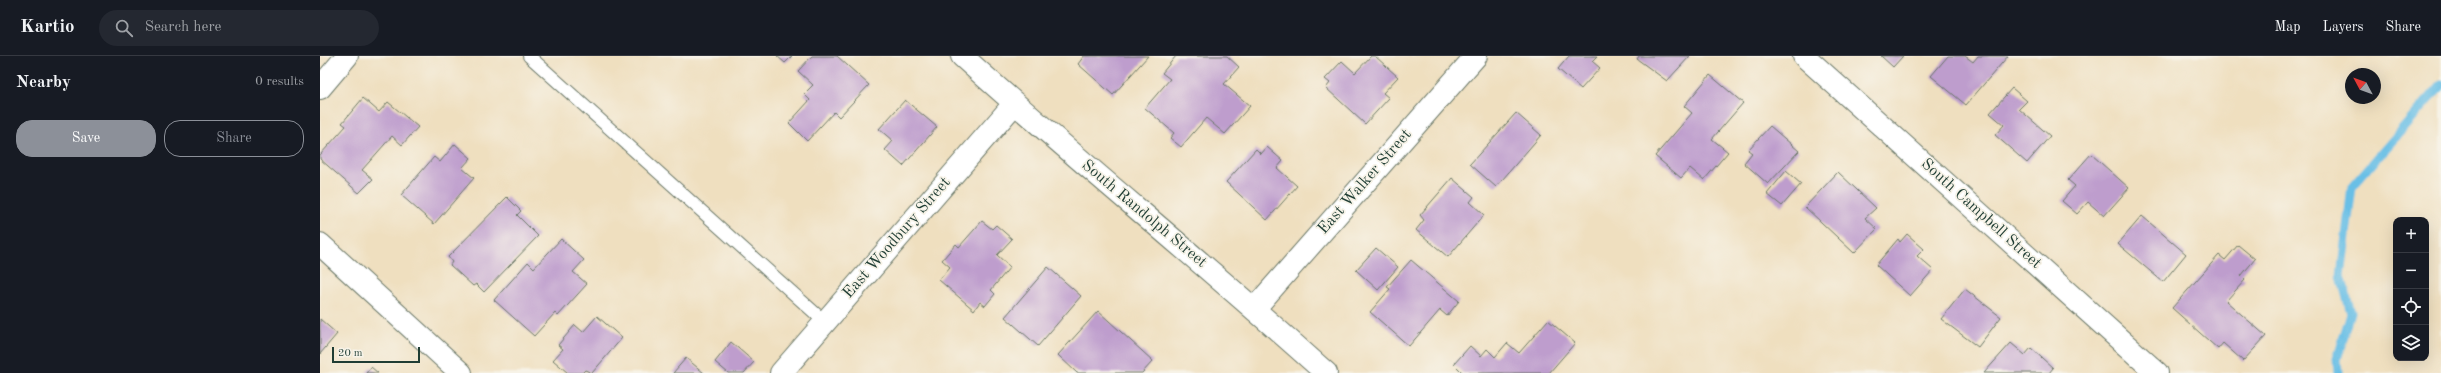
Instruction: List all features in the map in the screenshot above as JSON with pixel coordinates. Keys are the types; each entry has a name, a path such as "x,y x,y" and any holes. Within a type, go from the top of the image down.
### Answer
{"street":[{"path":"320,88 347,56"},
{"name":"South Randolph Street","path":"962,56 1014,104 1255,308 1326,373"},
{"name":"East Walker Street","path":"1255,308 1476,56"},
{"name":"South Campbell Street","path":"1804,56 2157,373"},
{"name":"East Woodbury Street","path":"780,373 1014,104"},
{"path":"320,244 461,373"}],"lane":[{"path":"529,56 825,322"}],"building":[{"path":"777,56 792,56 785,63"},
{"path":"812,56 837,56 869,85 839,117 834,112 807,141 789,123 810,100 804,94 813,85 798,71"},
{"path":"1084,56 1148,56 1113,95 1078,64"},
{"path":"1176,56 1227,56 1239,67 1224,84 1250,106 1225,134 1206,118 1181,147 1170,138 1174,133 1145,108 1170,79 1162,73"},
{"path":"1371,56 1375,56 1398,77 1383,93 1389,98 1365,124 1326,88 1330,83 1325,79 1342,61 1355,73"},
{"path":"1569,56 1597,56 1592,61 1600,68 1581,89 1558,69"},
{"path":"1639,56 1690,56 1667,81 1637,59"},
{"path":"1881,56 1903,56 1893,67"},
{"path":"1948,56 1965,56 1973,62 1978,56 2008,56 1966,105 1931,76"},
{"path":"1710,75 1743,103 1712,139 1728,152 1704,180 1690,168 1681,178 1655,156 1692,113 1684,106"},
{"path":"2012,88 2027,101 2019,109 2050,136 2027,163 1995,135 2004,125 1990,113"},
{"path":"363,98 379,112 388,102 418,127 402,145 392,136 362,170 373,179 359,193 320,159 320,155 346,126 342,123"},
{"path":"905,100 937,127 903,166 885,150 893,141 879,129"},
{"path":"1516,113 1541,135 1496,187 1470,164"},
{"path":"1770,126 1799,151 1768,184 1744,163 1752,153 1748,150"},
{"path":"455,144 471,158 462,168 474,178 434,224 401,195 434,157 440,162"},
{"path":"1267,147 1283,161 1277,168 1297,186 1267,220 1226,182 1256,149 1261,154"},
{"path":"2091,154 2129,188 2104,216 2088,202 2077,214 2062,201 2075,186 2068,180"},
{"path":"1786,171 1801,184 1782,206 1767,194"},
{"path":"1838,172 1876,208 1865,218 1877,229 1854,253 1805,207"},
{"path":"1452,178 1474,197 1470,202 1484,215 1448,257 1416,230 1424,220 1420,215"},
{"path":"507,197 521,211 517,215 538,236 484,292 476,284 473,286 450,265 452,262 448,257"},
{"path":"2142,216 2186,254 2163,282 2118,244"},
{"path":"982,221 992,229 996,225 1012,239 997,255 1010,267 991,290 995,294 985,306 980,302 974,310 939,280 950,267 942,260 956,244 959,247"},
{"path":"1907,234 1924,249 1917,256 1933,270 1910,296 1876,265 1898,239 1900,242"},
{"path":"561,239 584,260 573,272 587,284 558,316 555,313 534,336 494,300 528,262 534,268"},
{"path":"2238,245 2255,259 2241,276 2245,280 2226,301 2266,336 2243,361 2223,343 2218,349 2172,308 2219,255 2225,260"},
{"path":"1376,248 1398,267 1378,290 1356,270"},
{"path":"1411,260 1459,301 1447,316 1440,310 1409,346 1370,312 1390,289 1387,287"},
{"path":"1048,267 1081,296 1038,346 1005,317"},
{"path":"1965,289 2001,317 1978,347 1941,319"},
{"path":"1098,311 1153,361 1142,373 1077,373 1058,355"},
{"path":"597,316 622,338 592,373 585,370 582,373 568,373 553,360 563,349 558,345 575,325 583,332"},
{"path":"320,319 337,334 320,354"},
{"path":"1548,320 1575,343 1549,373 1463,373 1454,364 1470,346 1481,356 1487,349 1495,357 1507,343 1519,353"},
{"path":"731,342 754,362 744,373 728,373 715,362"},
{"path":"2011,343 2025,355 2031,348 2053,368 2049,373 1984,373"},
{"path":"686,358 704,373 673,373"},
{"path":"371,367 378,373 366,373"}],"waterway":[{"path":"2338,373 2337,359 2351,313 2341,276 2352,187 2441,85"}]}
